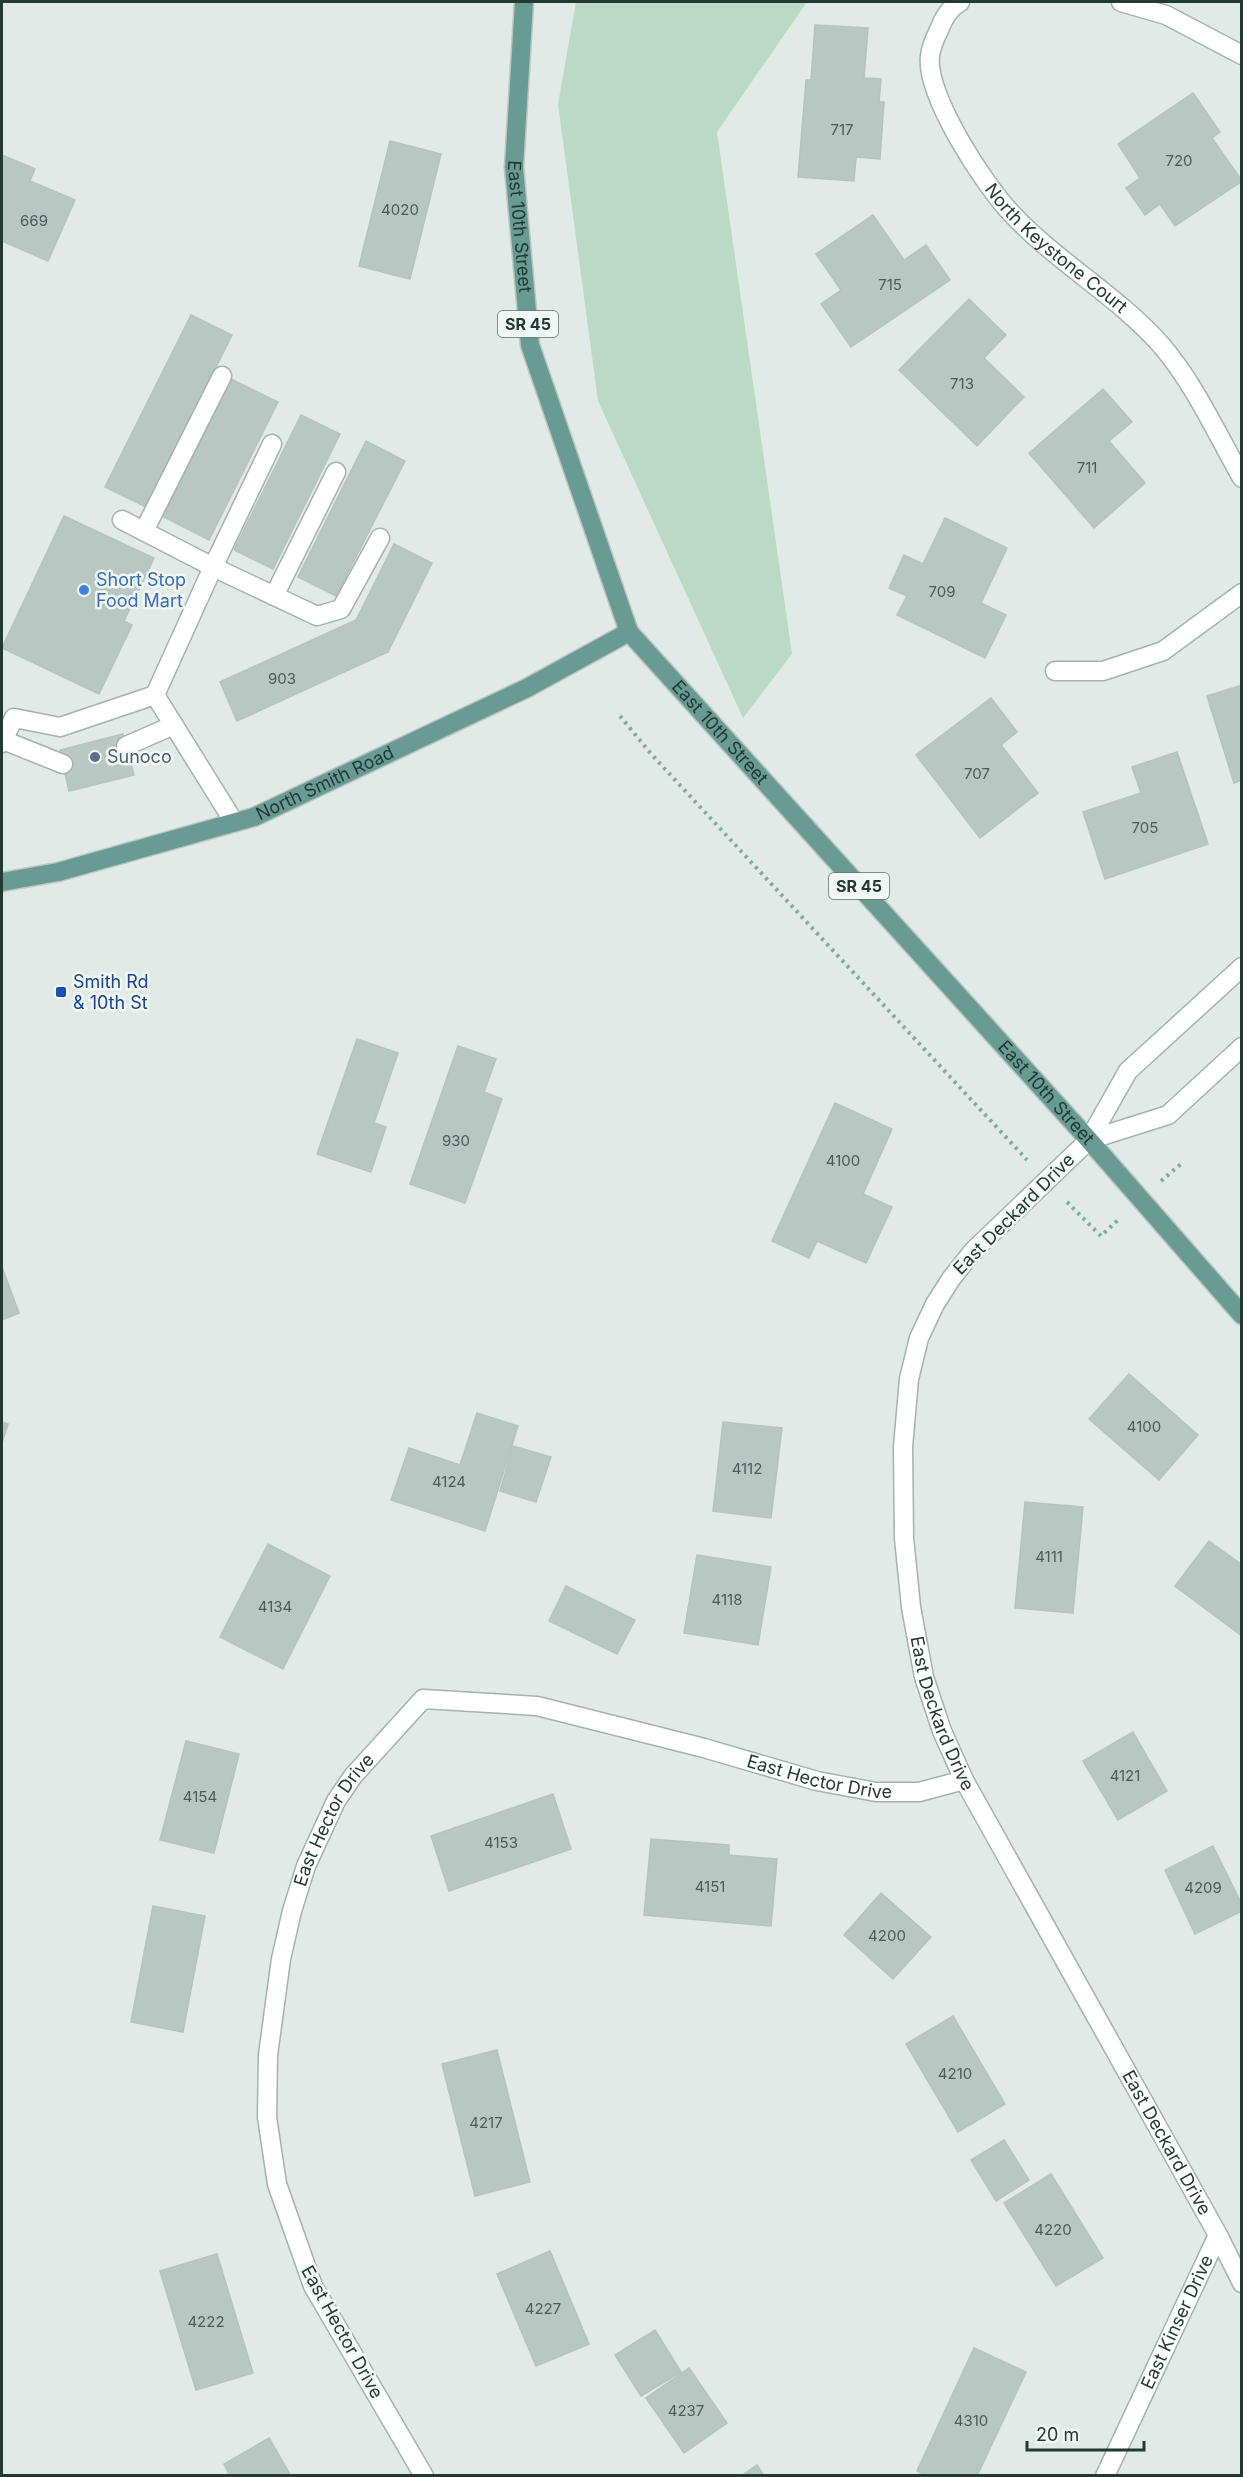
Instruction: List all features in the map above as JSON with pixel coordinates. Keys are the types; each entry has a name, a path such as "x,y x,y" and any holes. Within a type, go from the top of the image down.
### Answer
{"main road":[{"name":"East 10th Street","path":"524,2 513,167 530,345 629,632 1089,1140 1242,1315"},
{"name":"North Smith Road","path":"2,882 58,872 254,817 526,688 629,632"}],"street":[{"name":"North Keystone Court","path":"960,2 944,18 930,56 931,73 959,140 1012,214 1112,296 1164,349 1203,408 1242,478"},
{"path":"1121,2 1166,15 1242,55"},
{"path":"144,531 222,376"},
{"path":"63,764 2,741 14,718 60,727 155,695 272,444"},
{"path":"274,596 336,472"},
{"path":"122,520 213,567 317,616 341,609 380,538"},
{"path":"1055,671 1103,671 1163,651 1242,593"},
{"path":"155,695 234,822"},
{"path":"126,746 174,725"},
{"path":"1089,1140 1128,1071 1242,967"},
{"path":"1089,1140 1168,1115 1242,1047"},
{"name":"East Deckard Drive","path":"1089,1140 973,1251 935,1304 919,1338 909,1379 903,1447 903,1526 911,1607 924,1677 942,1731 964,1780 1218,2235 1242,2283"},
{"name":"East Hector Drive","path":"424,2475 313,2286 277,2184 267,2117 268,2055 281,1959 292,1911 306,1866 320,1833 336,1801 353,1776 423,1699 537,1706 817,1781 876,1792 919,1792 964,1780"},
{"name":"East Kinser Drive","path":"1105,2475 1218,2235"}],"path":[{"path":"620,716 660,764 1024,1157"},
{"path":"1078,1214 1101,1236 1109,1228"}],"green space":[{"path":"576,2 807,2 717,132 792,654 743,718 598,401 558,104"}],"building":[{"path":"815,25 868,28 864,78 881,79 879,102 884,102 880,159 856,157 854,181 798,177 806,80 811,80"},
{"path":"1193,93 1220,132 1212,138 1242,181 1175,226 1160,204 1145,215 1126,188 1140,178 1118,144"},
{"path":"390,141 441,154 410,279 359,266"},
{"path":"2,155 35,169 30,181 75,200 48,261 2,241"},
{"path":"873,215 904,260 926,245 950,280 851,347 821,304 841,290 816,254"},
{"path":"969,299 1006,335 984,358 1024,397 977,446 899,370"},
{"path":"191,315 232,335 146,507 105,487"},
{"path":"231,379 278,402 209,540 162,516"},
{"path":"1103,389 1132,422 1109,441 1145,483 1094,528 1029,453"},
{"path":"301,415 340,434 273,569 234,550"},
{"path":"366,441 405,461 336,596 298,577"},
{"name":"Short Stop Food Mart","path":"64,516 154,558 124,621 132,625 99,694 2,648"},
{"path":"945,518 1007,548 981,603 1006,615 985,658 897,615 907,596 889,588 904,555 923,564"},
{"path":"394,544 432,563 388,652 237,721 220,682 356,620"},
{"path":"1242,685 1242,780 1234,783 1207,696"},
{"path":"991,698 1017,732 1001,745 1038,793 980,838 916,755"},
{"name":"Sunoco","path":"123,734 134,775 69,791 60,750"},
{"path":"1177,752 1208,844 1105,879 1083,812 1141,793 1132,767"},
{"path":"357,1039 398,1053 374,1123 386,1127 371,1172 317,1154"},
{"path":"458,1046 496,1059 484,1092 502,1099 465,1203 410,1184"},
{"path":"835,1103 892,1129 863,1194 892,1207 866,1263 817,1241 809,1258 772,1241"},
{"path":"2,1267 19,1313 2,1320"},
{"path":"1129,1374 1198,1435 1159,1480 1089,1419"},
{"path":"477,1413 518,1426 485,1531 391,1500 409,1448 460,1465"},
{"path":"2,1422 8,1424 2,1443"},
{"path":"723,1422 782,1428 771,1518 713,1511"},
{"path":"513,1446 551,1457 536,1502 500,1491"},
{"path":"1025,1502 1083,1507 1073,1613 1015,1608"},
{"path":"1209,1541 1242,1565 1242,1636 1175,1586"},
{"path":"268,1544 330,1576 283,1669 220,1637"},
{"path":"697,1555 771,1567 758,1645 684,1633"},
{"path":"566,1586 635,1620 617,1654 549,1621"},
{"path":"1133,1732 1167,1791 1118,1820 1083,1761"},
{"path":"186,1741 239,1754 214,1853 160,1840"},
{"path":"553,1794 571,1849 449,1891 431,1836"},
{"path":"651,1839 729,1845 729,1855 777,1859 771,1926 644,1915"},
{"path":"1213,1846 1242,1905 1242,1911 1195,1934 1165,1870"},
{"path":"881,1893 931,1937 893,1979 844,1935"},
{"path":"153,1906 205,1916 183,2032 131,2022"},
{"path":"953,2016 1005,2104 958,2132 906,2044"},
{"path":"497,2050 530,2182 475,2196 442,2064"},
{"path":"1004,2140 1029,2180 996,2201 971,2160"},
{"path":"1051,2174 1103,2258 1056,2286 1004,2203"},
{"path":"550,2251 589,2344 536,2366 497,2274"},
{"path":"217,2254 253,2373 196,2390 160,2271"},
{"path":"655,2330 681,2372 641,2396 615,2355"},
{"path":"974,2348 1026,2372 977,2476 928,2476 917,2471"},
{"path":"689,2368 727,2423 684,2453 646,2398"},
{"path":"269,2438 291,2476 230,2476 224,2464"},
{"path":"757,2465 764,2476 741,2476"}],"tunnel":[{"path":"63,764 126,746"}],"place":[{"name":"Short Stop Food Mart","path":"84,590"},
{"name":"Sunoco","path":"95,757"},
{"name":"Smith Rd & 10th St","path":"61,992"}]}
